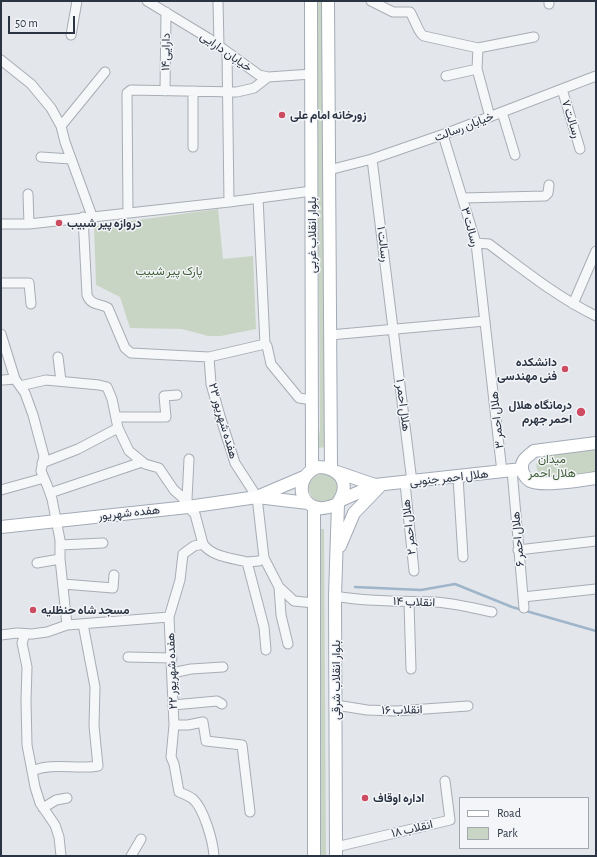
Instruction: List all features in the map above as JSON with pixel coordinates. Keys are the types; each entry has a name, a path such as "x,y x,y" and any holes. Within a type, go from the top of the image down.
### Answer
{"main road":[{"name":"بلوار انقلاب غربی","path":"308,473 312,400 312,1"},
{"name":"بلوار انقلاب غربی","path":"328,1 330,335 334,470"},
{"path":"596,443 534,452 512,470 531,481 544,483 596,478"},
{"path":"318,467 334,470 340,477 343,488 343,492 338,502 327,508 320,508 311,505 303,496 302,481 308,473 318,467"},
{"name":"هلال احمر جنوبی","path":"334,470 378,485"},
{"name":"هلال احمر جنوبی","path":"338,502 378,485 512,470"},
{"name":"هفده شهریور","path":"1,527 188,508 257,497 308,473"},
{"path":"338,551 354,513 378,485"},
{"name":"هفده شهریور","path":"257,497 311,505"},
{"name":"بلوار انقلاب شرقی","path":"336,854 336,596 338,502"},
{"name":"بلوار انقلاب شرقی","path":"311,505 314,603 314,856"}],"street":[{"path":"71,35 77,1"},
{"name":"خیابان دارایی","path":"148,1 219,46 259,75 268,77 312,74"},
{"path":"218,1 219,46"},
{"path":"371,1 393,12 410,12 421,35 478,48 534,38"},
{"name":"دارایی۱۴","path":"165,91 166,12"},
{"path":"478,48 477,69 490,117"},
{"path":"226,52 229,202"},
{"path":"1,60 32,84 51,108 61,126 88,217 89,300 92,303 108,308 125,348 131,353 209,357 266,344"},
{"path":"446,76 477,69"},
{"path":"61,126 105,72"},
{"name":"خیابان رسالت","path":"329,170 372,159 444,135 596,76"},
{"path":"128,212 127,93 132,90 237,92 254,88 268,77"},
{"name":"رسالت ۷","path":"562,89 580,149"},
{"path":"193,91 193,147"},
{"path":"502,112 515,155"},
{"name":"رسالت ۳","path":"444,135 476,243 485,321"},
{"path":"41,157 71,159"},
{"name":"رسالت ۱","path":"372,159 393,329"},
{"path":"463,198 545,196 548,193 549,185"},
{"path":"1,224 29,224 229,202 312,191"},
{"path":"28,194 29,224"},
{"path":"258,198 266,344 271,364 299,398 312,400"},
{"path":"476,243 489,244 573,304 596,316"},
{"path":"573,304 596,251"},
{"path":"1,283 29,283 31,304"},
{"path":"330,335 485,321"},
{"name":"هلال احمر ۳","path":"485,321 512,470"},
{"name":"هلال احمر ۱","path":"393,329 408,482"},
{"path":"1,334 5,361 25,393 39,434 44,456 41,471 50,493 56,521 60,545 60,559 67,625"},
{"path":"58,357 61,381"},
{"name":"هفده شهریور ۲۳","path":"209,357 211,384 235,464 257,497"},
{"path":"2,380 18,383 46,380 61,381 107,387 112,399 118,428 129,451 145,464 159,468 174,490 182,497 188,508 195,514 203,544 207,550 247,562 259,561 264,558"},
{"path":"116,417 166,417 164,396 177,395"},
{"path":"42,462 78,449 118,428"},
{"path":"188,508 189,459"},
{"path":"50,493 142,462"},
{"name":"هلال احمر ۶","path":"512,470 524,608"},
{"path":"458,477 463,557"},
{"path":"1,490 44,478"},
{"name":"هلال احمر ۲","path":"408,482 414,571"},
{"path":"257,497 264,558 279,587 294,601 314,603"},
{"path":"518,550 596,541"},
{"path":"60,545 103,543"},
{"name":"هفده شهریور ۲۲","path":"203,544 194,546 183,554 180,580 169,617 174,725 171,757 174,764 179,792 194,800 201,810 208,829 214,856"},
{"path":"37,563 60,559"},
{"path":"247,562 264,627 266,650"},
{"path":"63,584 113,588 114,575"},
{"path":"279,587 282,615 288,644"},
{"path":"523,597 596,590"},
{"name":"انقلاب ۱۴","path":"336,596 358,600 435,602 462,605 492,612"},
{"path":"410,602 411,669"},
{"name":"هفده شهریور ۲۲","path":"1,635 47,632 67,625 169,617"},
{"path":"32,771 39,768 51,767 77,766 88,768 98,766 94,726 95,688 83,624"},
{"path":"25,634 22,643 27,667 27,745 35,787 40,803 55,824 59,837 61,856"},
{"path":"128,657 172,658"},
{"path":"172,673 191,669 223,667"},
{"path":"173,705 217,702 222,704"},
{"name":"انقلاب ۱۶","path":"336,705 367,710 396,711 468,706"},
{"name":"هفده شهریور ۲۲","path":"174,725 188,725 203,722 206,741 242,745 250,812"},
{"name":"انقلاب ۱۸","path":"336,854 450,820 445,781"},
{"path":"43,808 56,800 67,798"},
{"path":"131,856 141,839"}],"green space":[{"path":"317,1 322,1 326,447 317,448 320,429"},
{"name":"پارک پیر شبیب","path":"218,209 223,259 253,256 256,329 221,336 208,336 182,329 130,328 120,297 96,285 94,226"},
{"name":"میدان هلال احمر","path":"596,448 596,473 549,479 542,476 536,467 538,460 541,457 551,453"},
{"path":"323,474 333,478 337,488 333,498 323,502 313,498 309,488 313,478"},
{"path":"318,529 324,529 326,856 321,856"}],"waterway":[{"path":"355,587 421,590 455,584 512,607 596,631"}],"place":[{"name":"زورخانه امام علی","path":"282,115"},
{"name":"دروازه پیر شبیب","path":"59,223"},
{"name":"دانشکده فنی مهندسی","path":"565,369"},
{"name":"درمانگاه هلال احمر جهرم","path":"581,412"},
{"name":"مسجد شاه حنظلیه","path":"33,610"},
{"name":"اداره اوقاف","path":"365,798"}]}
